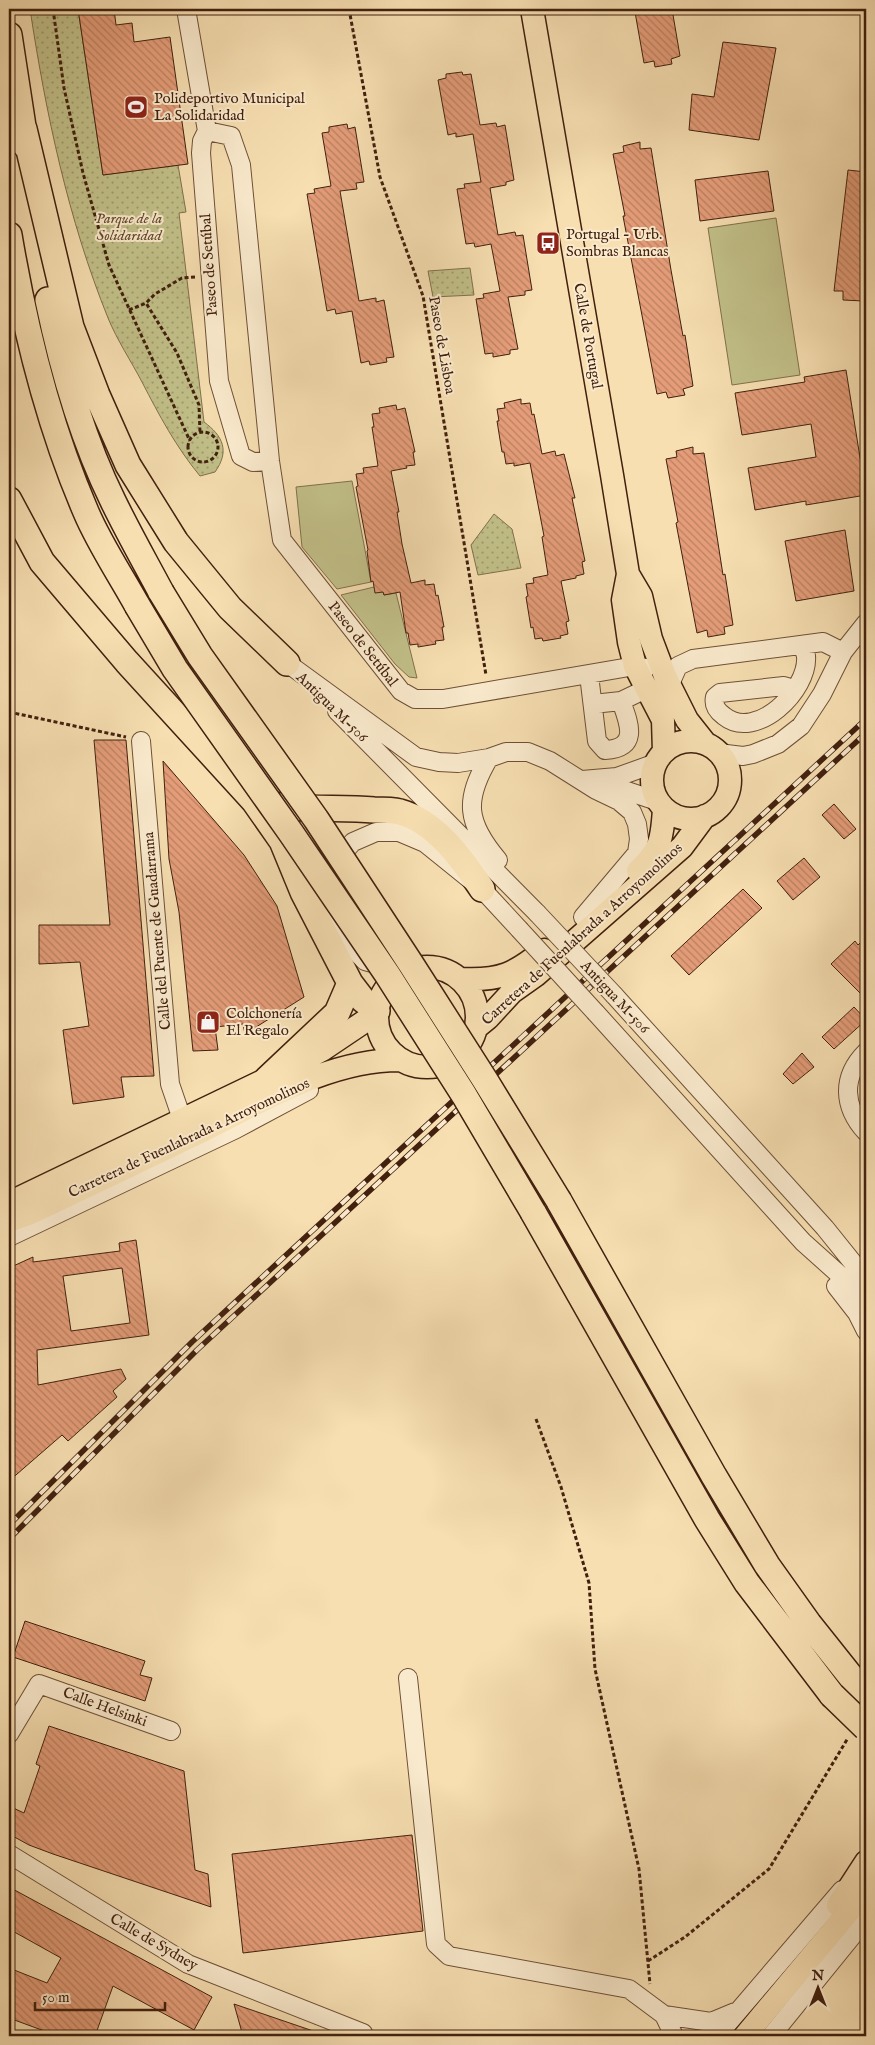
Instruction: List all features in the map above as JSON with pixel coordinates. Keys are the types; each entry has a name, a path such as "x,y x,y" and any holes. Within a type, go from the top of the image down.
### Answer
{"highway":[{"path":"9,35 24,129 40,257 60,357 83,428 112,500 161,592 200,656 316,819 485,1080 558,1201 714,1476 767,1565 809,1624 859,1685"},
{"path":"24,129 72,327 97,395 128,465 176,542 230,608 287,663"},
{"path":"9,235 20,302 46,404 86,514 137,605 175,669 291,832 387,974 464,1095 533,1212 707,1518 747,1582 859,1731"},
{"path":"9,500 42,562 127,662 254,801 282,841 303,892 350,984 363,1000 377,1012"},
{"path":"254,801 290,808 359,809 400,812 426,824 464,861 482,889"},
{"path":"267,1079 336,1013 350,984"}],"main road":[{"name":"Calle de Portugal","path":"532,9 628,574 641,596 651,639 667,680 687,720 712,749"},
{"name":"Calle de Portugal","path":"628,574 622,600 635,666 663,720 660,758"},
{"path":"684,742 695,742 712,749 728,769 729,788 720,805 705,816 694,819 673,815 661,805 652,782 660,758 673,746 684,742"},
{"name":"Carretera de Fuenlabrada a Arroyomolinos","path":"462,980 501,978 528,963 631,878 653,856 660,843 661,805"},
{"name":"Carretera de Fuenlabrada a Arroyomolinos","path":"477,1027 512,992 536,975 682,847 705,816"},
{"path":"428,966 447,970 462,980 473,994 477,1009 477,1027 472,1041 460,1055 446,1064 419,1066 402,1060 393,1054 382,1040 377,1022 377,1012 384,991 396,978 411,969 428,966"},
{"name":"Carretera de Fuenlabrada a Arroyomolinos","path":"11,1201 267,1079 322,1050 377,1012"},
{"name":"Carretera de Fuenlabrada a Arroyomolinos","path":"9,1221 26,1215 168,1148 294,1085 351,1066 380,1060 402,1060"},
{"path":"778,1998 866,1863"},
{"path":"745,2036 866,1891"}],"street":[{"name":"Paseo de Setúbal","path":"186,9 207,131 202,141 201,153 219,381 241,456 253,462 270,461"},
{"name":"Paseo de Setúbal","path":"207,131 231,136 241,165 270,461 282,540 400,691 415,699 443,698 489,692 635,666 650,669 667,680"},
{"path":"712,749 743,756 753,754 778,744 801,726 822,694 843,652 866,623"},
{"path":"667,680 678,666 692,659 823,642 843,652"},
{"path":"794,689 804,669 806,656 802,645"},
{"path":"287,663 416,757 439,762 458,763 489,758 506,752 528,752 550,761 619,801 632,812 637,824 639,839 637,853 584,917"},
{"name":"Antigua M-506","path":"287,663 365,738 537,913 825,1228 866,1279"},
{"path":"589,675 597,741 605,750 617,750 625,744 630,733 629,722 621,700"},
{"path":"593,704 621,700 646,689"},
{"name":"Calle del Puente de Guadarrama","path":"141,741 170,1084 182,1120"},
{"path":"489,758 477,778 471,798 472,816 485,845 507,871 537,913"},
{"path":"589,785 618,778 660,758"},
{"path":"589,785 627,791 661,805"},
{"name":"Antigua M-506","path":"411,969 365,961 348,943 334,907 332,881 338,858 353,842 376,832 398,832 425,843 482,889 803,1242 842,1277 866,1304"},
{"path":"866,1052 858,1060 849,1076 848,1103 857,1122 866,1132"},
{"path":"9,1237 236,1129 351,1066"},
{"path":"9,1248 114,1198 121,1184"},
{"path":"825,1228 866,1264"},
{"path":"803,1242 857,1313 866,1331"},
{"path":"408,1678 436,1944 449,1956 629,1989 658,2011 674,2036"},
{"name":"Calle Helsinki","path":"9,1734 39,1684 172,1731"},
{"name":"Calle de Sydney","path":"9,1854 188,1964 364,2035"},
{"path":"717,2036 866,1863"},
{"path":"771,2036 866,1919"},
{"path":"658,2011 712,2022 740,2009"}],"path":[{"path":"53,9 64,88 83,173 109,265 190,441 189,450 193,458 202,462 214,458 218,450 217,440 210,434 196,434 190,441"},
{"name":"Paseo de Lisboa","path":"348,9 380,177 423,296 489,692"},
{"path":"129,310 146,303 155,294 182,278 210,276"},
{"path":"146,303 177,353 199,405 200,433"},
{"path":"9,712 141,741"},
{"path":"536,1419 561,1487 589,1583 595,1669 639,1869 648,1961 658,2011"},
{"path":"648,1961 684,1937 769,1869 859,1731"}],"green space":[{"name":"Parque de la Solidaridad","path":"30,9 78,9 103,175 178,165 186,212 179,213 204,422 220,438 223,451 220,464 215,472 200,476 183,454 161,419 108,318 81,243 60,166 43,88"},
{"path":"776,218 800,375 732,385 708,228"},
{"path":"470,268 474,295 433,297 428,271"},
{"path":"352,481 371,582 337,589 302,547 296,487"},
{"path":"494,514 512,529 521,568 478,575 471,545"},
{"path":"374,587 383,592 384,595 396,593 417,678 409,677 395,664 341,595"}],"building":[{"name":"Polideportivo Municipal La Solidaridad","path":"78,9 114,9 116,25 132,23 134,42 170,37 188,164 103,175"},
{"path":"645,9 672,9 680,56 671,59 672,64 655,67 654,61 644,63 635,12"},
{"path":"723,42 776,48 759,140 689,130 692,94 714,97"},
{"path":"462,72 463,75 471,74 480,125 496,123 497,127 505,125 514,180 506,182 506,185 490,188 498,235 515,232 516,236 523,235 532,290 525,291 525,295 508,297 518,349 510,350 510,354 493,357 493,353 485,354 476,299 484,298 483,294 500,291 491,244 475,247 474,243 466,244 457,189 465,188 464,184 481,182 473,134 456,137 456,133 448,135 438,80 446,78 446,74"},
{"path":"347,124 348,129 355,127 364,182 356,183 357,189 340,191 359,301 376,298 376,302 384,300 394,357 386,358 387,362 370,365 369,361 361,363 352,311 336,314 335,309 327,311 307,194 315,193 314,189 331,186 322,133 329,132 329,127"},
{"path":"640,142 640,149 651,148 671,270 683,336 685,335 693,386 683,389 685,395 668,398 666,392 657,394 613,154 624,152 623,146"},
{"path":"848,170 866,172 866,296 864,296 864,301 843,300 843,291 834,291"},
{"path":"768,171 774,211 700,221 695,180"},
{"path":"846,370 866,495 806,505 806,501 755,510 748,468 816,457 811,424 742,435 735,393 805,382 804,377"},
{"path":"521,399 521,404 530,403 542,454 555,451 556,456 564,454 575,498 572,498 585,561 582,562 584,574 561,581 569,621 566,622 568,634 560,636 561,638 543,641 542,638 535,639 533,627 531,628 526,597 528,596 526,584 534,583 533,578 548,575 542,537 544,536 530,463 514,466 514,463 506,464 497,421 499,421 497,409 505,408 504,403"},
{"path":"396,405 397,410 405,408 415,452 413,452 415,465 391,471 399,512 397,512 402,544 411,583 425,580 425,585 434,584 444,627 442,627 444,640 435,641 436,644 418,647 418,644 410,645 408,633 406,633 400,592 384,595 383,592 375,593 373,581 371,582 368,550 356,487 358,486 356,474 364,473 363,468 378,466 372,414 380,413 379,408"},
{"path":"693,447 693,454 704,453 723,575 725,574 733,625 724,627 725,634 708,637 707,630 697,633 666,459 677,457 676,451"},
{"path":"845,530 854,591 796,601 785,541"},
{"path":"94,740 126,740 154,1076 121,1077 124,1097 73,1104 63,1030 89,1026 80,962 39,964 39,925 110,925"},
{"path":"163,761 244,855 277,906 304,997 245,1034 243,1024 215,1027 218,1050 193,1051 179,912 169,859"},
{"path":"834,804 856,829 844,839 822,815"},
{"path":"804,858 820,877 793,900 777,881"},
{"path":"743,889 762,908 689,975 671,956"},
{"path":"866,938 866,999 831,964 855,941 858,945"},
{"path":"854,1007 866,1020 834,1049 822,1037"},
{"path":"802,1053 814,1067 793,1084 783,1074"},
{"path":"136,1240 149,1335 37,1350 38,1385 121,1369 126,1379 113,1391 117,1397 68,1441 62,1435 9,1481 9,1268 33,1257 33,1262 120,1251 119,1243","holes":["122,1268 130,1323 71,1331 63,1276"]},
{"path":"25,1621 145,1661 140,1675 152,1678 145,1701 13,1657"},
{"path":"49,1726 184,1771 195,1870 208,1874 211,1907 53,1854 29,1845 9,1834 9,1806 24,1813 40,1766 36,1764"},
{"path":"412,1835 423,1931 243,1953 232,1854"},
{"path":"9,1887 212,1997 194,2030 113,1986 95,2036 58,2036 9,2018 9,1968 47,1983 61,1958 9,1929"},
{"path":"234,2004 322,2034 321,2036 243,2036"}],"railway":[{"path":"9,1525 192,1342 866,719"},
{"path":"9,1539 197,1350 866,733"}],"place":[{"name":"Polideportivo Municipal La Solidaridad","path":"136,107"},
{"name":"Portugal - Urb. Sombras Blancas","path":"548,243"},
{"name":"Colchonería El Regalo","path":"208,1022"}]}
